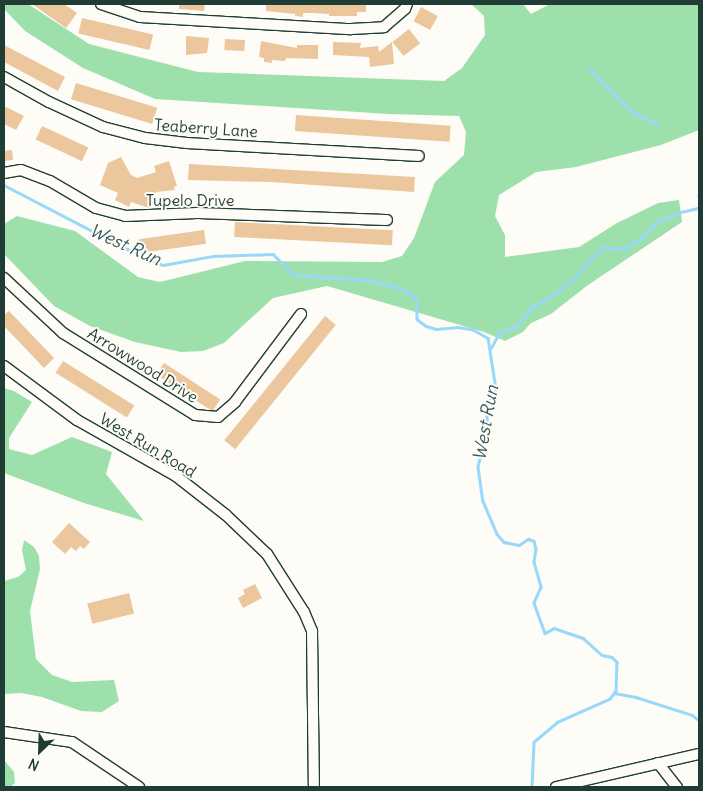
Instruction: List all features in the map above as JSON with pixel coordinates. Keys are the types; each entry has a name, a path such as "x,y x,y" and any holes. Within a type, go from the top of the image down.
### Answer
{"street":[{"path":"102,4 140,17 351,29 384,28 406,9 407,4"},
{"name":"Teaberry Lane","path":"4,78 49,102 103,126 144,138 187,144 419,156"},
{"name":"Tupelo Drive","path":"4,173 21,170 50,181 96,208 125,216 197,213 387,220"},
{"name":"Arrowwood Drive","path":"4,278 63,333 195,415 218,417 235,402 301,314"},
{"name":"West Run Road","path":"4,366 77,420 176,476 226,515 267,554 304,612 312,631 314,787"},
{"path":"4,732 72,742 139,787"},
{"path":"556,787 699,754"},
{"path":"658,763 677,787"}],"green space":[{"path":"4,4 28,4 89,44 198,72 444,81 462,68 485,35 484,16 471,4 523,4 531,14 550,4 699,4 699,130 661,145 576,167 536,172 499,195 495,216 505,235 505,257 579,247 617,223 658,203 679,200 682,222 588,285 551,314 531,323 523,332 505,341 484,332 327,286 273,298 224,343 203,351 181,352 135,342 90,326 54,306 4,254 4,224 17,216 75,231 138,277 160,282 245,261 382,262 402,256 414,238 435,182 464,155 466,132 459,116 388,114 155,99 83,68 25,31 4,9"},
{"path":"4,388 14,391 32,402 9,438 9,449 32,455 72,437 112,452 106,474 144,521 84,503 4,473"},
{"path":"24,540 34,547 39,556 40,569 30,611 36,659 52,675 72,682 114,680 119,701 102,712 81,711 42,697 21,693 4,694 4,581 18,577 26,570 22,550"},
{"path":"4,760 14,772 15,783 10,787 4,787"}],"building":[{"path":"32,4 64,4 77,13 66,28"},
{"path":"179,4 205,4 204,11 179,9"},
{"path":"266,4 366,4 366,12 357,12 357,16 329,16 329,14 303,13 303,17 295,16 295,14 266,11"},
{"path":"421,7 438,16 430,30 413,21"},
{"path":"82,18 153,34 150,50 78,34"},
{"path":"409,29 420,43 404,56 392,42"},
{"path":"186,36 209,38 207,53 186,55"},
{"path":"225,39 245,40 244,51 224,50"},
{"path":"261,41 297,48 297,45 318,45 318,59 286,58 285,61 272,60 272,63 264,62 264,58 259,57"},
{"path":"333,42 361,43 360,48 378,46 379,52 392,42 394,64 370,67 369,57 333,55"},
{"path":"4,45 65,77 58,91 4,62"},
{"path":"76,83 157,108 152,124 71,99"},
{"path":"4,106 24,116 16,130 4,124"},
{"path":"296,115 451,126 450,142 295,131"},
{"path":"42,126 88,148 82,161 36,140"},
{"path":"12,150 13,160 5,161 4,151"},
{"path":"121,157 131,175 137,178 156,172 154,166 169,161 177,186 174,187 175,190 156,192 149,208 131,202 129,207 115,200 118,193 100,185 108,163"},
{"path":"189,164 415,177 414,192 271,182 188,180"},
{"path":"235,222 393,230 392,245 234,237"},
{"path":"204,230 206,244 141,253 139,239"},
{"path":"9,311 54,358 44,368 4,326 4,315"},
{"path":"325,316 336,325 235,449 224,440"},
{"path":"63,361 134,406 127,417 56,373"},
{"path":"164,363 220,399 213,411 156,375"},
{"path":"69,523 90,542 84,549 80,546 76,551 71,547 65,554 52,542"},
{"path":"255,584 262,598 243,608 238,598 245,594 243,590"},
{"path":"129,593 134,613 92,624 87,603"}],"waterway":[{"path":"589,68 632,112 659,125"},
{"name":"West Run","path":"4,185 127,249 163,265 213,256 273,254 294,275 367,280 391,285 410,293 417,300 417,319 426,326 436,329 457,327 472,329 488,338 496,389 486,407 488,429 478,467 483,501 497,534 504,542 519,545 528,539 534,541 536,549 534,562 541,587 534,603 545,633 554,628 583,638 602,655 612,657 617,662 616,691 610,699 558,722 534,742 532,787"},
{"path":"491,348 499,333 517,326 531,308 552,296 572,280 602,247 623,249 642,238 657,222 681,212 699,208"},
{"path":"614,693 636,697 692,715 699,720"}]}
